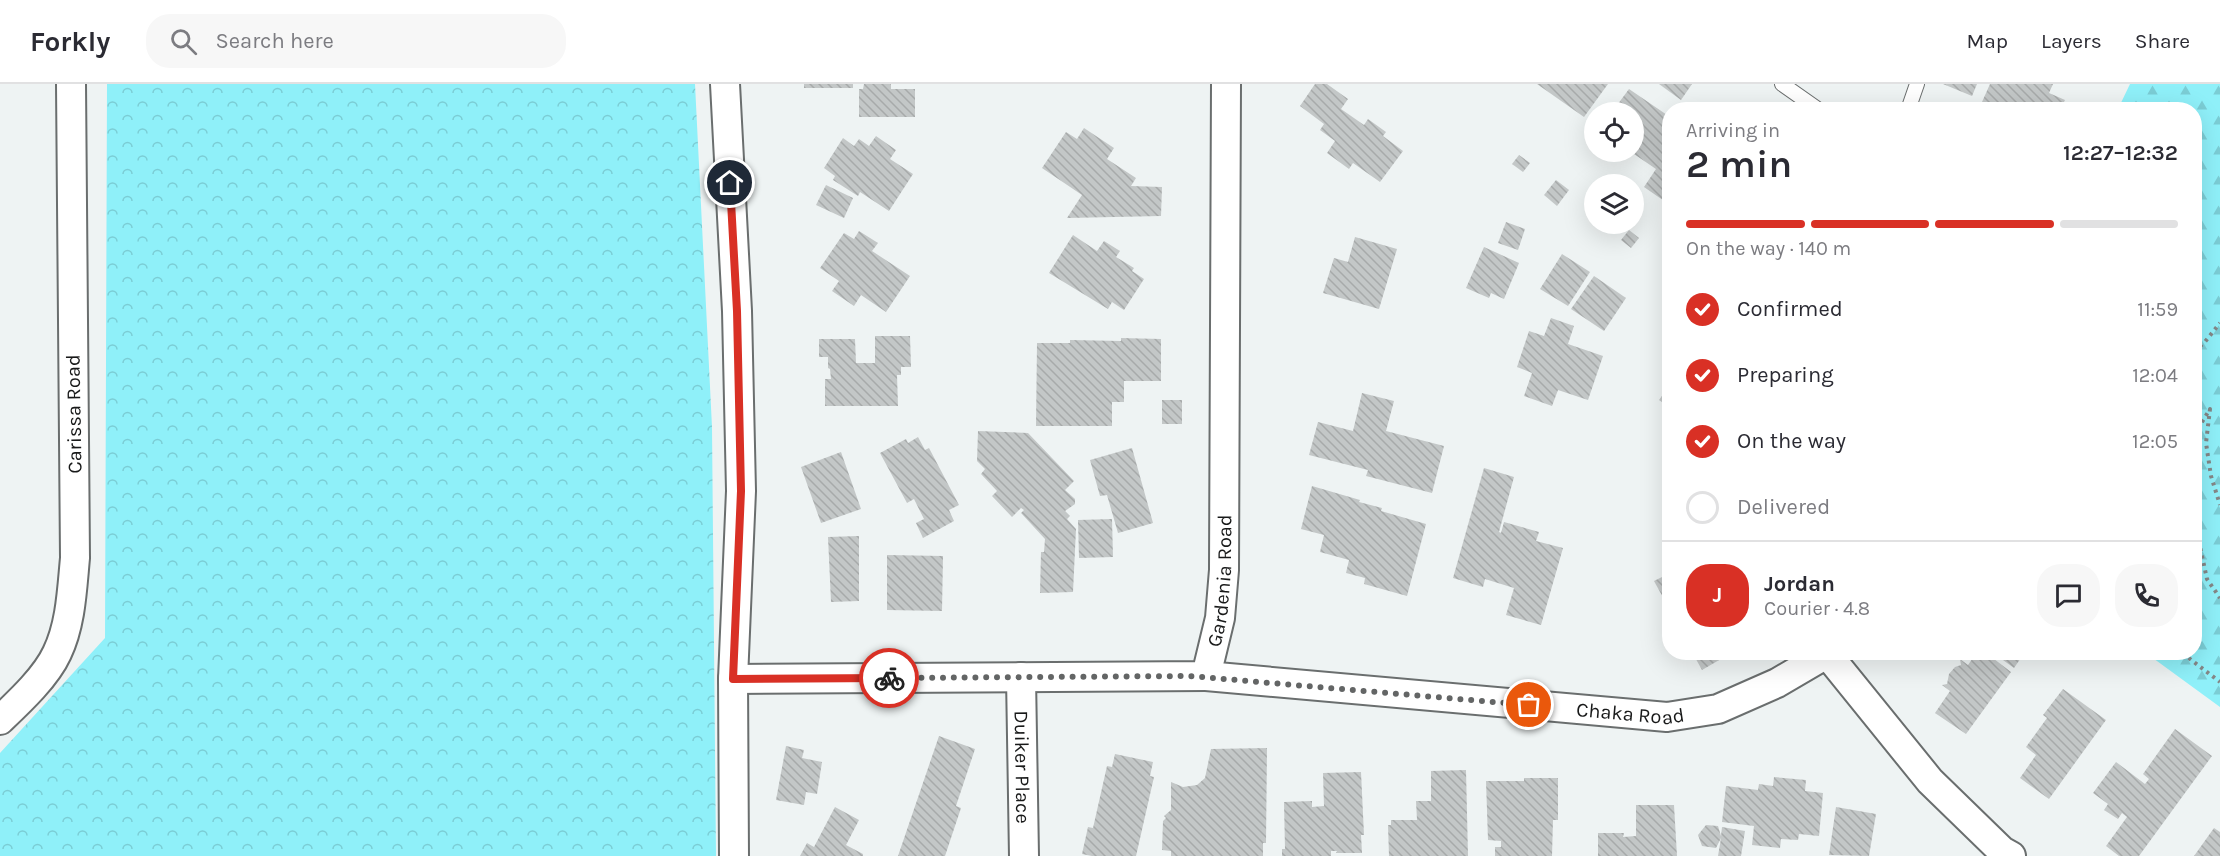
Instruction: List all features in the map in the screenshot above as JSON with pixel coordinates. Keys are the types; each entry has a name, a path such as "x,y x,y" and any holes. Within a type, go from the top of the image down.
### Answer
{"street":[{"name":"Carissa Road","path":"0,720 29,692 57,654 70,611 75,558 71,84"},
{"path":"725,84 737,311 741,491 733,679 734,856"},
{"name":"Gardenia Road","path":"1206,676 1220,618 1224,570 1226,84"},
{"name":"Chaka Road","path":"1206,676 1668,717 1718,709 1777,683 1818,660"},
{"name":"Chaka Road","path":"1834,660 1930,781 2002,851 2011,856"},
{"path":"733,679 1206,676"},
{"name":"Duiker Place","path":"1022,677 1024,856"}],"lane":[{"path":"1782,84 1808,102"},
{"path":"1911,102 1917,84"}],"path":[{"path":"2202,345 2220,323"},
{"path":"2202,422 2210,409 2206,443 2211,476 2220,505"},
{"path":"2202,556 2207,579 2220,598"},
{"path":"2191,660 2220,682"}],"green space":[{"path":"107,84 695,84 712,427 716,856 0,856 0,753 105,638"},
{"path":"2130,84 2220,84 2220,707 2156,660 2202,660 2202,102 2121,102"}],"building":[{"path":"804,84 853,84 853,88 804,88"},
{"path":"864,84 891,84 891,89 915,89 915,117 859,117 859,89 863,89"},
{"path":"1315,84 1327,84 1348,99 1341,109 1364,125 1368,119 1386,132 1383,136 1403,151 1380,182 1353,163 1349,169 1327,153 1335,141 1320,130 1324,124 1300,106"},
{"path":"1537,84 1608,84 1595,102 1584,102 1584,117"},
{"path":"1659,84 1692,84 1681,100"},
{"path":"1943,84 1977,84 1972,96"},
{"path":"1990,84 2053,84 2049,93 2065,100 2064,102 1982,102"},
{"path":"1629,89 1662,112 1662,199 1644,187 1656,169 1644,161 1644,102 1619,102"},
{"path":"1084,128 1114,148 1107,159 1136,178 1131,186 1162,187 1161,216 1067,218 1082,195 1042,168 1066,132 1077,139"},
{"path":"876,136 896,150 890,159 913,174 889,211 860,192 858,196 833,180 835,176 824,168 843,138 854,146 859,139 869,146"},
{"path":"1519,155 1530,163 1523,172 1512,164"},
{"path":"1556,180 1569,190 1557,206 1544,195"},
{"path":"826,185 853,198 844,218 816,205"},
{"path":"1506,222 1525,229 1518,250 1498,243"},
{"path":"859,231 878,243 872,251 910,276 886,312 861,295 854,306 832,291 839,281 820,268 844,233 854,239"},
{"path":"1626,234 1634,234 1639,238 1631,248 1621,240"},
{"path":"1073,235 1097,251 1104,241 1120,251 1116,257 1134,268 1132,271 1144,279 1124,310 1112,302 1108,309 1049,273"},
{"path":"1355,237 1397,249 1379,309 1323,293 1334,258 1348,262"},
{"path":"1484,247 1519,263 1504,299 1491,293 1489,298 1466,288"},
{"path":"1562,254 1590,272 1568,306 1540,289"},
{"path":"1594,276 1626,298 1604,331 1571,309"},
{"path":"1551,318 1574,326 1568,344 1603,356 1588,400 1558,390 1552,406 1524,396 1532,373 1517,367 1529,331 1544,336"},
{"path":"875,336 910,336 911,367 901,367 901,375 897,375 898,406 825,406 825,379 831,379 828,357 819,357 819,339 855,339 856,363 875,363"},
{"path":"1121,338 1161,339 1161,381 1124,381 1124,402 1112,402 1112,426 1036,426 1037,343 1070,343 1070,340 1121,341"},
{"path":"1362,393 1394,401 1386,431 1444,446 1432,493 1366,476 1368,470 1309,455 1318,422 1353,431"},
{"path":"1162,400 1182,400 1182,424 1162,424"},
{"path":"978,431 1028,433 1074,481 1065,490 1075,499 1075,504 1065,511 1070,516 1067,519 1076,529 1073,592 1040,593 1041,552 1044,552 1045,539 1021,513 1024,510 1021,508 1012,517 992,496 997,491 981,474 985,469 977,461"},
{"path":"918,437 925,450 929,448 959,505 949,510 954,521 923,538 916,523 924,519 914,499 907,503 880,453 906,439 908,443"},
{"path":"1132,448 1153,523 1118,533 1107,495 1100,496 1090,460"},
{"path":"841,452 861,509 821,523 801,467"},
{"path":"1484,468 1514,477 1499,532 1501,533 1504,522 1539,532 1536,541 1563,548 1541,625 1506,615 1514,588 1485,579 1483,587 1453,578"},
{"path":"1312,486 1360,500 1359,502 1382,508 1381,511 1426,524 1407,596 1364,584 1365,578 1346,573 1349,560 1320,552 1324,535 1301,529"},
{"path":"1112,519 1113,557 1079,558 1078,520"},
{"path":"859,536 859,601 831,602 828,537"},
{"path":"887,555 943,556 942,611 887,610"},
{"path":"1662,577 1662,596 1654,581"},
{"path":"1696,660 1719,660 1702,670"},
{"path":"1960,660 1968,665 1971,660 1995,660 2011,672 1966,734 1935,713 1950,691 1942,685 1947,684 1949,674 1955,667 1961,665"},
{"path":"2003,660 2020,660 2014,668"},
{"path":"2063,689 2106,720 2049,799 2020,778 2036,755 2026,747 2047,718 2043,715"},
{"path":"2175,729 2212,756 2139,856 2119,856 2106,846 2127,817 2122,813 2118,819 2104,810 2108,804 2093,793 2116,762 2145,784 2149,779 2143,774"},
{"path":"939,736 975,749 956,806 961,808 945,856 898,856"},
{"path":"786,746 804,750 802,758 822,762 817,794 806,792 804,805 776,800"},
{"path":"1267,748 1266,843 1263,843 1263,856 1171,856 1171,851 1162,850 1163,821 1166,818 1164,816 1171,810 1171,782 1183,787 1197,785 1205,778 1211,749"},
{"path":"1115,754 1153,762 1150,776 1154,777 1136,856 1082,854 1088,827 1093,828 1107,766 1112,767"},
{"path":"1466,770 1468,856 1389,856 1388,825 1391,825 1391,820 1417,820 1416,801 1431,801 1431,771"},
{"path":"1361,772 1364,835 1361,835 1362,853 1331,851 1331,856 1282,856 1282,849 1285,849 1284,802 1312,801 1312,807 1324,806 1323,773"},
{"path":"1774,777 1806,780 1805,791 1823,793 1819,836 1799,834 1798,840 1781,839 1780,848 1752,845 1754,826 1722,822 1726,786 1758,790 1759,784 1773,786"},
{"path":"1524,778 1558,778 1558,820 1553,820 1552,856 1495,856 1495,847 1501,847 1501,841 1488,840 1486,781 1524,781"},
{"path":"1636,805 1674,805 1677,856 1598,856 1598,833 1624,833 1623,837 1636,836"},
{"path":"835,807 859,820 846,845 863,856 800,856 807,843 814,847"},
{"path":"1836,807 1876,814 1869,856 1829,855"},
{"path":"1706,825 1718,826 1721,836 1722,827 1745,831 1741,856 1718,856 1721,838 1716,848 1702,846 1698,835"},
{"path":"2214,828 2220,832 2220,856 2194,856"}],"way so far":[{"path":"889,678 1173,675 1529,705"}],"route":[{"path":"730,183 737,311 741,491 733,679 889,678"}]}
